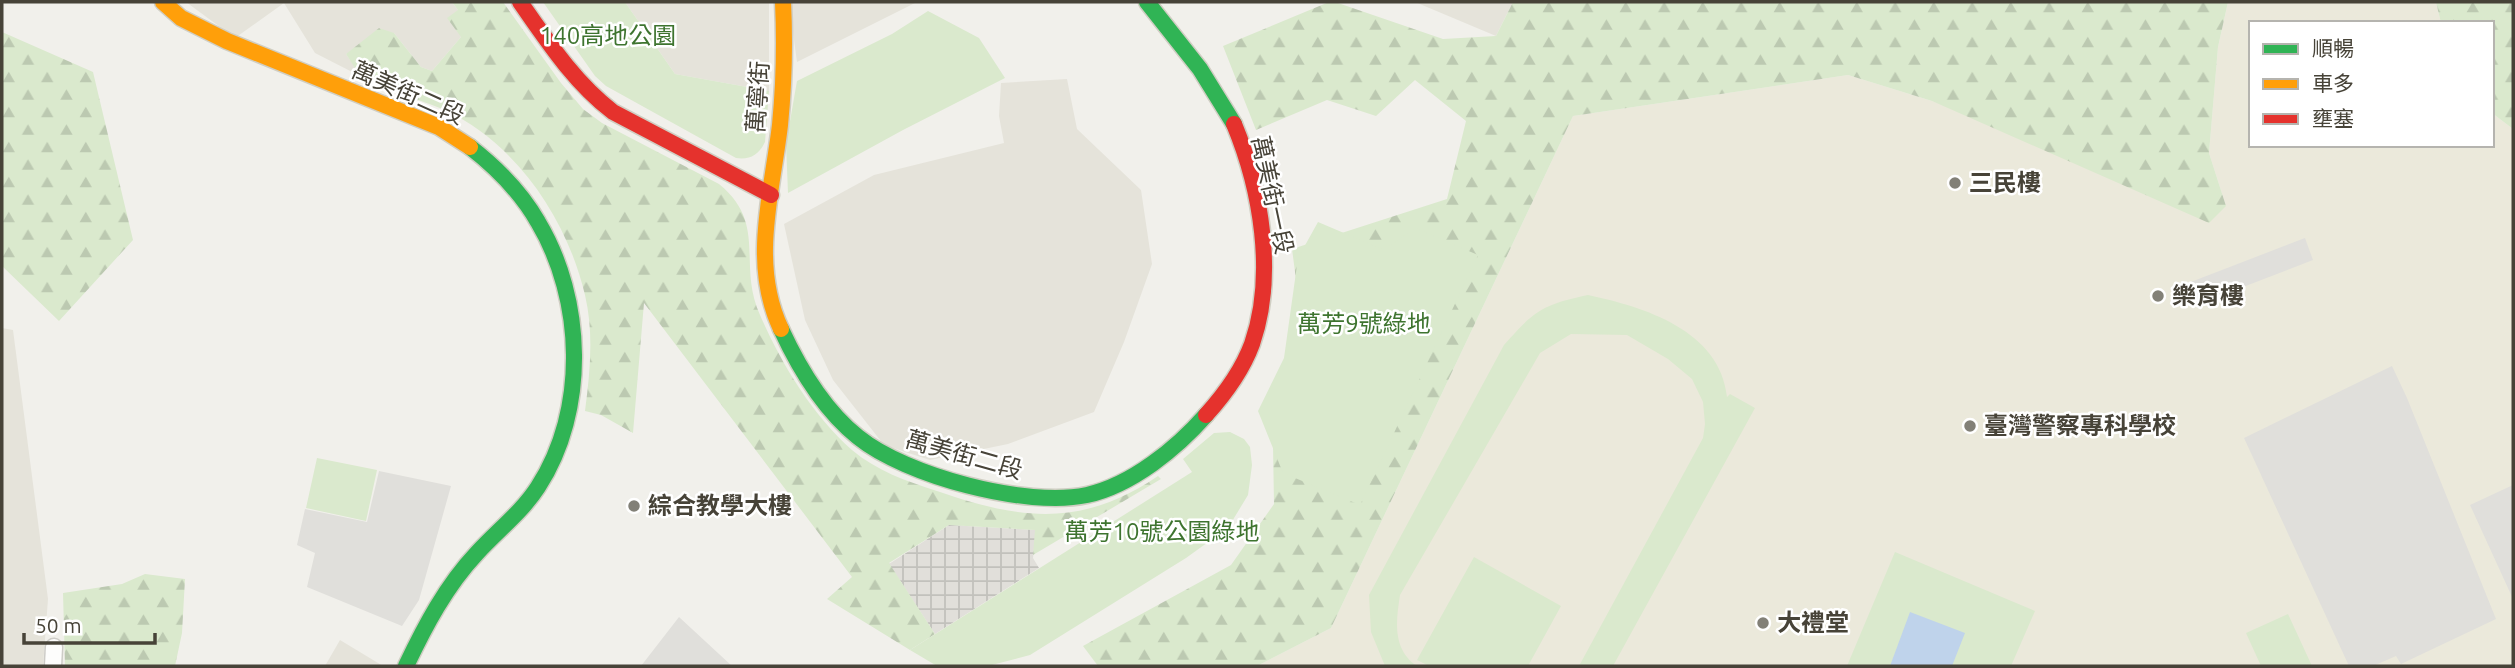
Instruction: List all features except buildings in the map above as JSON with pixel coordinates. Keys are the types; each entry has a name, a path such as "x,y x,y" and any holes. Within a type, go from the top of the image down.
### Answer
{"street":[{"name":"萬美街二段","path":"163,2 181,18 227,41 439,127 470,146 518,192 540,225 556,258 568,299 574,340 569,402 556,452 539,485 517,513 475,556 449,588 423,629 406,666"},
{"path":"520,2 579,84 593,98 613,112 771,195"},
{"name":"萬寧街","path":"771,195 784,77 783,2"},
{"name":"萬美街一段","path":"1147,2 1223,104 1242,143 1264,248 1264,297 1255,335 1236,378"},
{"name":"萬美街二段","path":"771,195 765,283 770,303 795,354 842,421 861,439 883,454 908,465 1005,494 1058,498 1087,495 1116,484 1164,454 1200,423 1236,378"},
{"path":"53,666 54,647"}],"shaded area":[{"path":"186,2 452,2 458,10 461,37 432,71 421,67 394,33 346,54 362,77 315,53 284,3 235,38"},
{"path":"625,2 769,2 769,91 675,74"},
{"path":"789,2 917,2 797,62"},
{"path":"1415,2 1513,2 1496,36"},
{"name":"臺灣警察專科學校","path":"2228,2 2436,2 2441,21 2249,21 2249,147 2494,147 2494,115 2513,129 2513,666 1257,666 1331,628 1573,116 1848,75 1932,101 2226,206 2209,153 2218,47"},
{"path":"1067,79 1077,129 1141,190 1152,264 1124,342 1094,412 1008,444 930,460 884,445 833,380 805,320 784,224 874,175 1004,143 999,116 1001,83"},
{"path":"2305,238 2313,260 2191,307 2183,285"},
{"path":"2,328 13,330 48,599 43,666 2,666"},
{"path":"2392,366 2496,619 2401,664 2396,656 2373,666 2349,666 2244,438"},
{"path":"379,471 451,486 419,600 402,626 307,587 315,553 297,545 305,509 367,522"},
{"path":"2513,485 2513,599 2470,505"},
{"path":"949,525 1036,530 1033,558 1039,568 935,634 889,564"},
{"path":"679,617 732,666 641,666"},
{"path":"340,640 383,666 325,666"}],"green space":[{"path":"452,2 503,2 583,109 602,123 719,184 734,199 743,214 754,296 768,333 811,405 837,436 871,464 892,475 967,501 1024,513 1076,511 1130,493 1158,476 1161,479 1033,555 1035,530 949,525 889,563 935,634 910,650 827,599 852,577 644,303 633,433 601,415 585,411 590,338 585,295 566,239 535,187 516,163 471,125 445,110 367,79 357,71 346,54 379,28 394,33 421,67 432,71 461,37 447,18 458,10"},
{"name":"140高地公園","path":"543,2 625,2 675,74 769,91 763,147 754,156 736,158 606,86 595,76"},
{"path":"1329,2 1443,39 1496,36 1513,2 2228,2 2218,47 2209,153 2226,206 2209,223 1932,101 1848,75 1573,116 1331,628 1257,666 1098,666 1083,646 1231,565 1274,504 1272,388 1303,333 1292,249 1447,199 1466,121 1415,80 1376,116 1327,100 1256,130 1223,46"},
{"path":"2436,2 2513,4 2513,129 2494,115 2494,21 2441,21"},
{"path":"928,11 979,38 1005,78 788,193 786,144 797,81 892,34"},
{"path":"2,32 93,72 133,240 59,321 2,266"},
{"name":"萬芳9號綠地","path":"1318,222 1384,250 1415,228 1478,255 1360,505 1283,473 1258,411 1284,358 1298,258"},
{"path":"1588,295 1632,307 1676,325 1695,338 1710,354 1721,374 1727,397 1730,394 1755,408 1613,666 1579,666 1703,438 1703,402 1692,379 1668,359 1627,335 1571,334 1540,353 1400,595 1397,624 1400,643 1403,651 1417,666 1385,666 1371,632 1369,595 1504,345 1540,311 1560,302"},
{"name":"萬芳10號公園綠地","path":"1230,432 1244,439 1250,447 1252,465 1248,495 1231,523 1186,558 1030,655 988,666 937,666 910,650 1192,472 1183,459 1214,433"},
{"path":"317,458 377,470 366,521 306,508"},
{"path":"1895,552 2035,611 2011,666 1847,666"},
{"path":"1474,557 1561,606 1528,666 1429,666 1417,660"},
{"path":"145,574 185,579 182,633 175,666 65,666 63,593 122,584"},
{"path":"2288,614 2312,666 2261,666 2246,633"}],"water":[{"path":"1910,612 1965,633 1952,666 1890,666"}],"traffic: fast":[{"path":"1147,2 1200,69 1234,124"},
{"path":"406,666 429,621 456,579 477,553 525,505 538,487 554,457 566,424 572,390 574,354 571,319 553,252 538,222 516,191 470,147"},
{"path":"781,329 796,359 823,401 858,437 879,451 936,476 1001,493 1062,498 1104,490 1152,464 1182,440 1206,415"}],"traffic: slow":[{"path":"163,2 181,18 227,41 439,127 470,147"},
{"path":"781,329 772,304 765,254 780,125 784,64 783,2"}],"traffic: jam":[{"path":"520,2 574,75 613,112 771,195"},
{"path":"1206,415 1232,382 1248,354 1259,317 1263,290 1264,261 1258,204 1244,149 1234,124"}],"place":[{"name":"三民樓","path":"1955,183"},
{"name":"樂育樓","path":"2158,296"},
{"name":"臺灣警察專科學校","path":"1970,426"},
{"name":"綜合教學大樓","path":"634,506"},
{"name":"大禮堂","path":"1763,623"}]}
